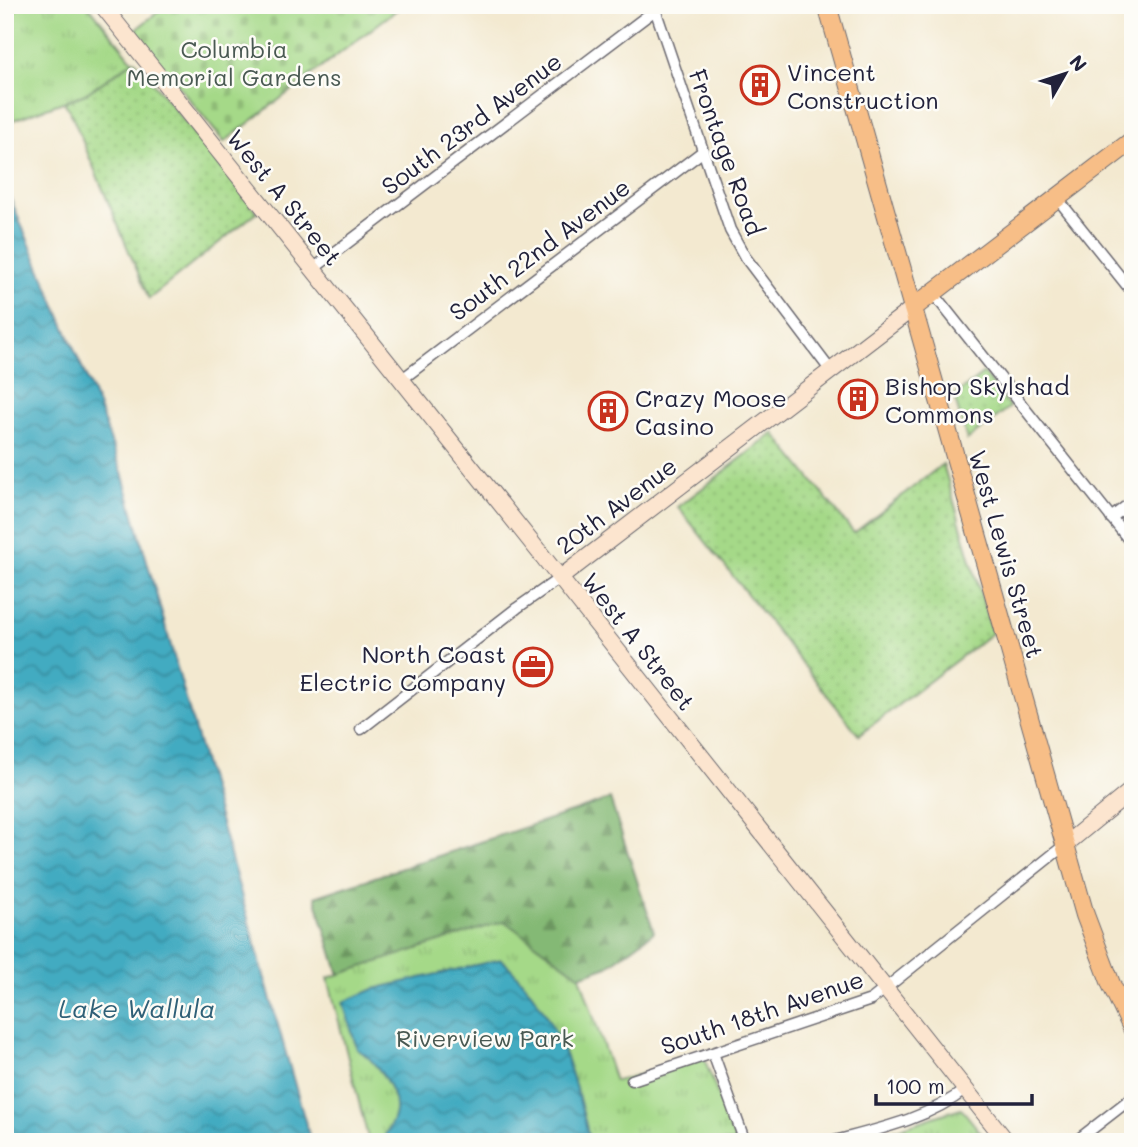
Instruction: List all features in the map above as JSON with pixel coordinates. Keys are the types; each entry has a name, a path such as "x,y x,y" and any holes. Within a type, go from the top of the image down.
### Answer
{"main road":[{"name":"West A Street","path":"102,5 561,578 1007,1142"},
{"name":"West Lewis Street","path":"827,5 1097,950 1133,1030"},
{"name":"20th Avenue","path":"561,578 1133,140"},
{"path":"1066,844 1131,794"}],"street":[{"name":"South 23rd Avenue","path":"313,269 654,8"},
{"name":"Frontage Road","path":"654,8 724,217 741,251 831,371"},
{"name":"South 22nd Avenue","path":"401,380 702,152"},
{"path":"1058,198 1133,293"},
{"path":"933,293 1133,545"},
{"path":"1111,518 1133,501"},
{"name":"20th Avenue","path":"361,729 517,608 561,578"},
{"name":"South 18th Avenue","path":"632,1080 871,1000 1066,844"},
{"path":"713,1053 745,1142"},
{"path":"831,1142 929,1111 949,1102 966,1089"},
{"path":"1075,1142 1133,1097"}],"green space":[{"path":"24,5 88,5 133,61 85,94 5,123 5,15"},
{"name":"Columbia Memorial Gardens","path":"167,5 403,5 224,142 134,31"},
{"path":"135,60 257,212 149,299 64,102 85,94"},
{"path":"984,373 1010,407 967,440 954,396"},
{"path":"774,433 854,533 943,464 992,633 859,735 678,507"},
{"path":"610,799 654,932 608,966 580,976 504,921 339,975 315,897"},
{"name":"Riverview Park","path":"504,921 580,976 615,1081 704,1058 736,1142 369,1142 328,978"},
{"path":"961,1108 988,1142 858,1142"}],"water":[{"name":"Lake Wallula","path":"5,186 98,405 123,476 311,1142 5,1142"},
{"path":"501,959 520,978 549,1020 569,1067 590,1142 395,1142 384,1137 394,1115 395,1102 377,1067 357,1049 343,1002 374,989"}],"place":[{"name":"Vincent Construction","path":"760,85"},
{"name":"Bishop Skylshad Commons","path":"858,399"},
{"name":"Crazy Moose Casino","path":"608,411"},
{"name":"North Coast Electric Company","path":"533,667"}]}
